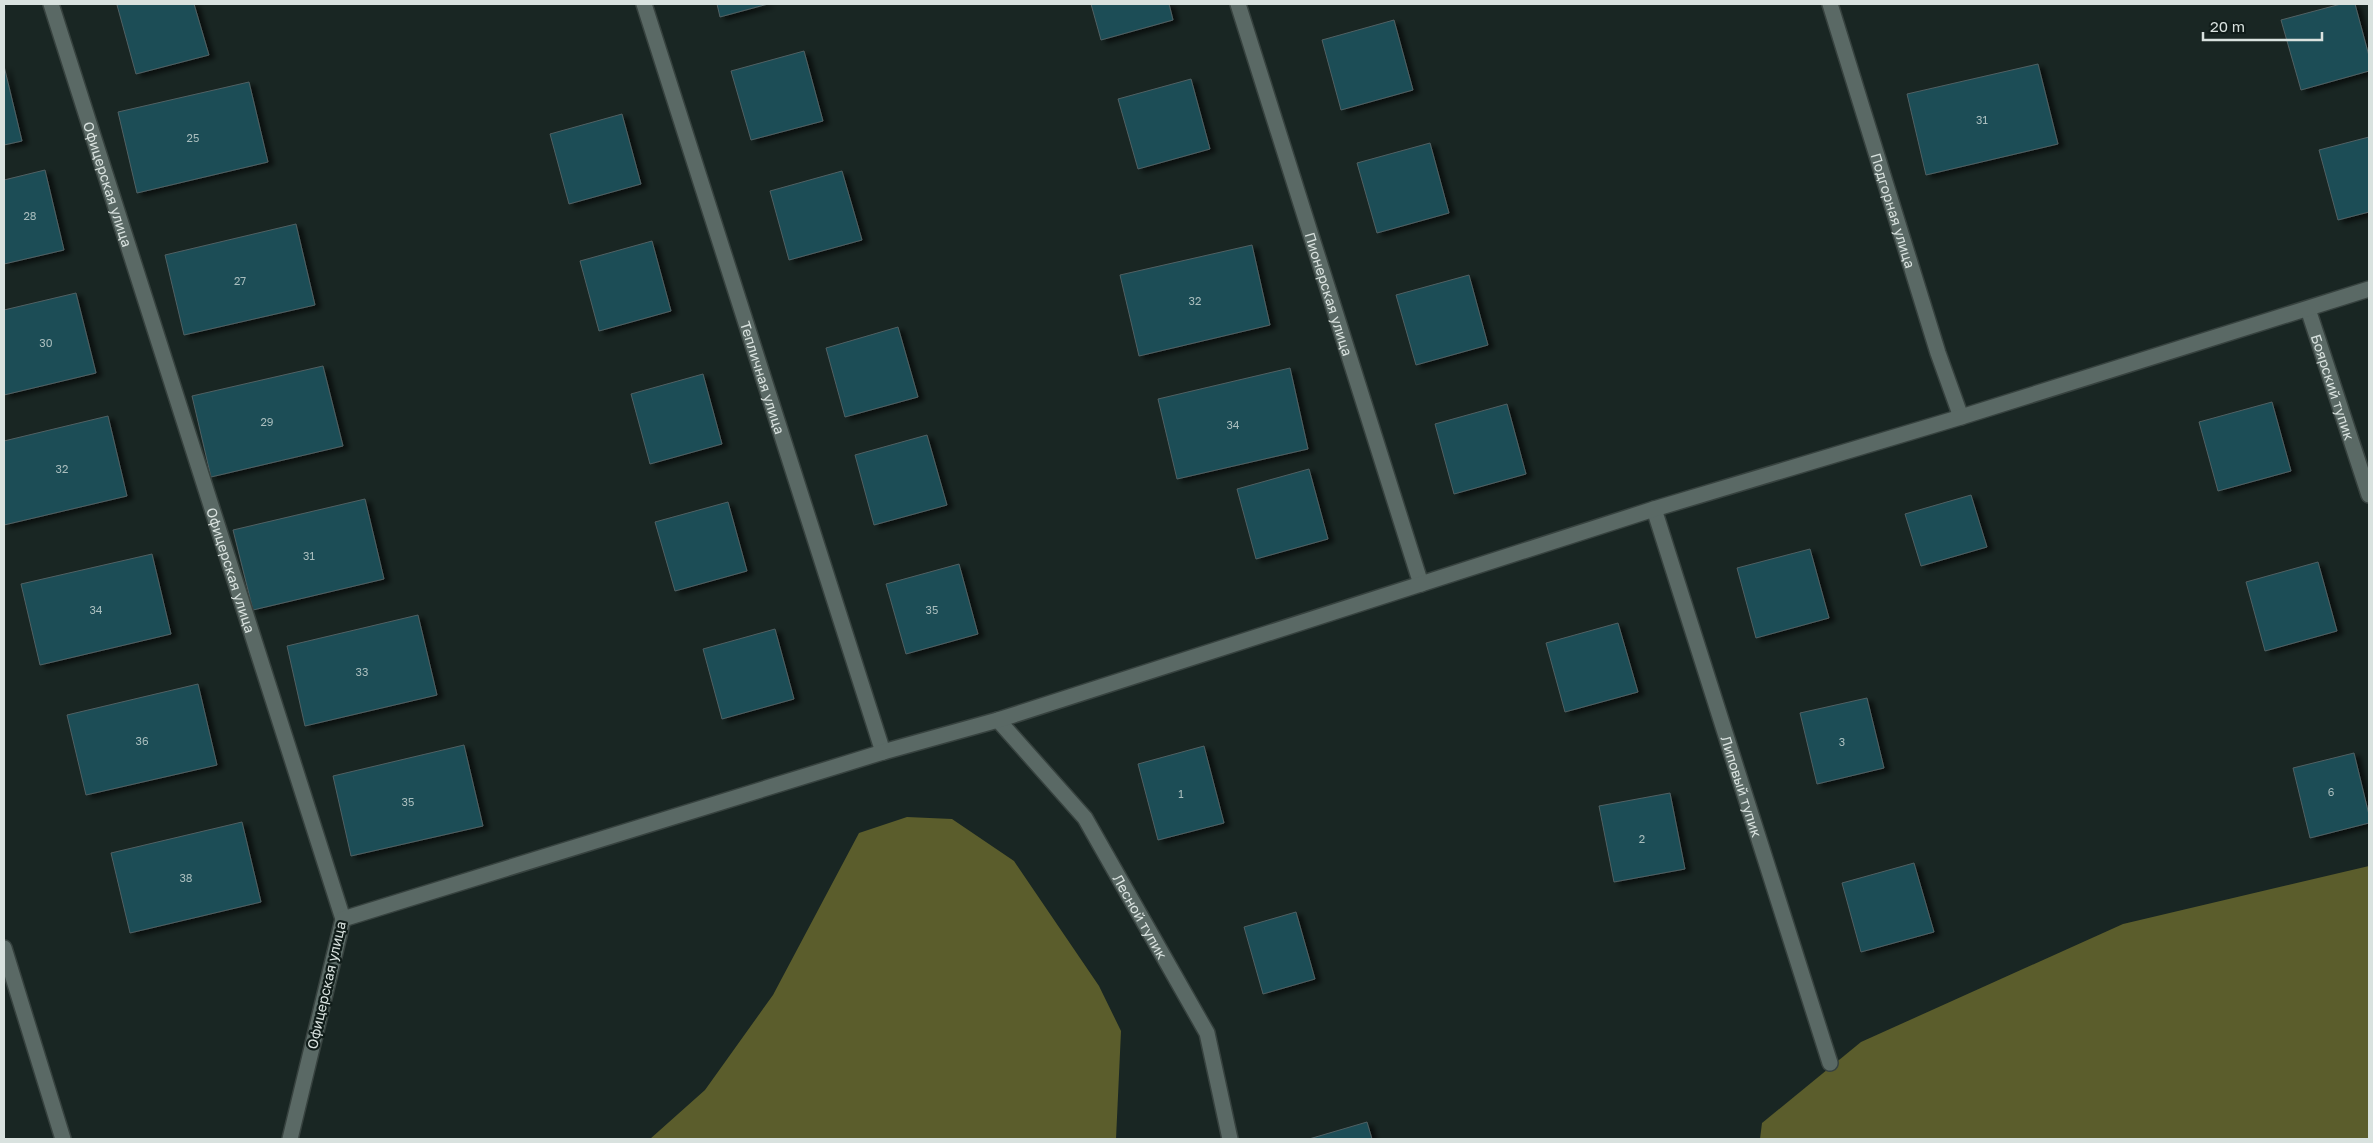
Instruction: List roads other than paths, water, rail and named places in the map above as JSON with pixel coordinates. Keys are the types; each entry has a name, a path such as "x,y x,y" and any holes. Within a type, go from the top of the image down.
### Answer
{"street":[{"name":"Офицерская улица","path":"51,4 343,918 290,1139"},
{"name":"Тепличная улица","path":"644,4 883,752"},
{"name":"Пионерская улица","path":"1238,4 1421,584"},
{"name":"Подгорная улица","path":"1830,4 1935,344 1961,417"},
{"path":"343,918 883,752 998,720 1654,510 1961,417 2308,309 2369,288"},
{"name":"Боярский тупик","path":"2308,309 2369,495"},
{"name":"Липовый тупик","path":"1654,510 1830,1063"},
{"name":"Лесной тупик","path":"998,720 1085,818 1207,1033 1230,1139"},
{"path":"4,948 63,1139"}]}
